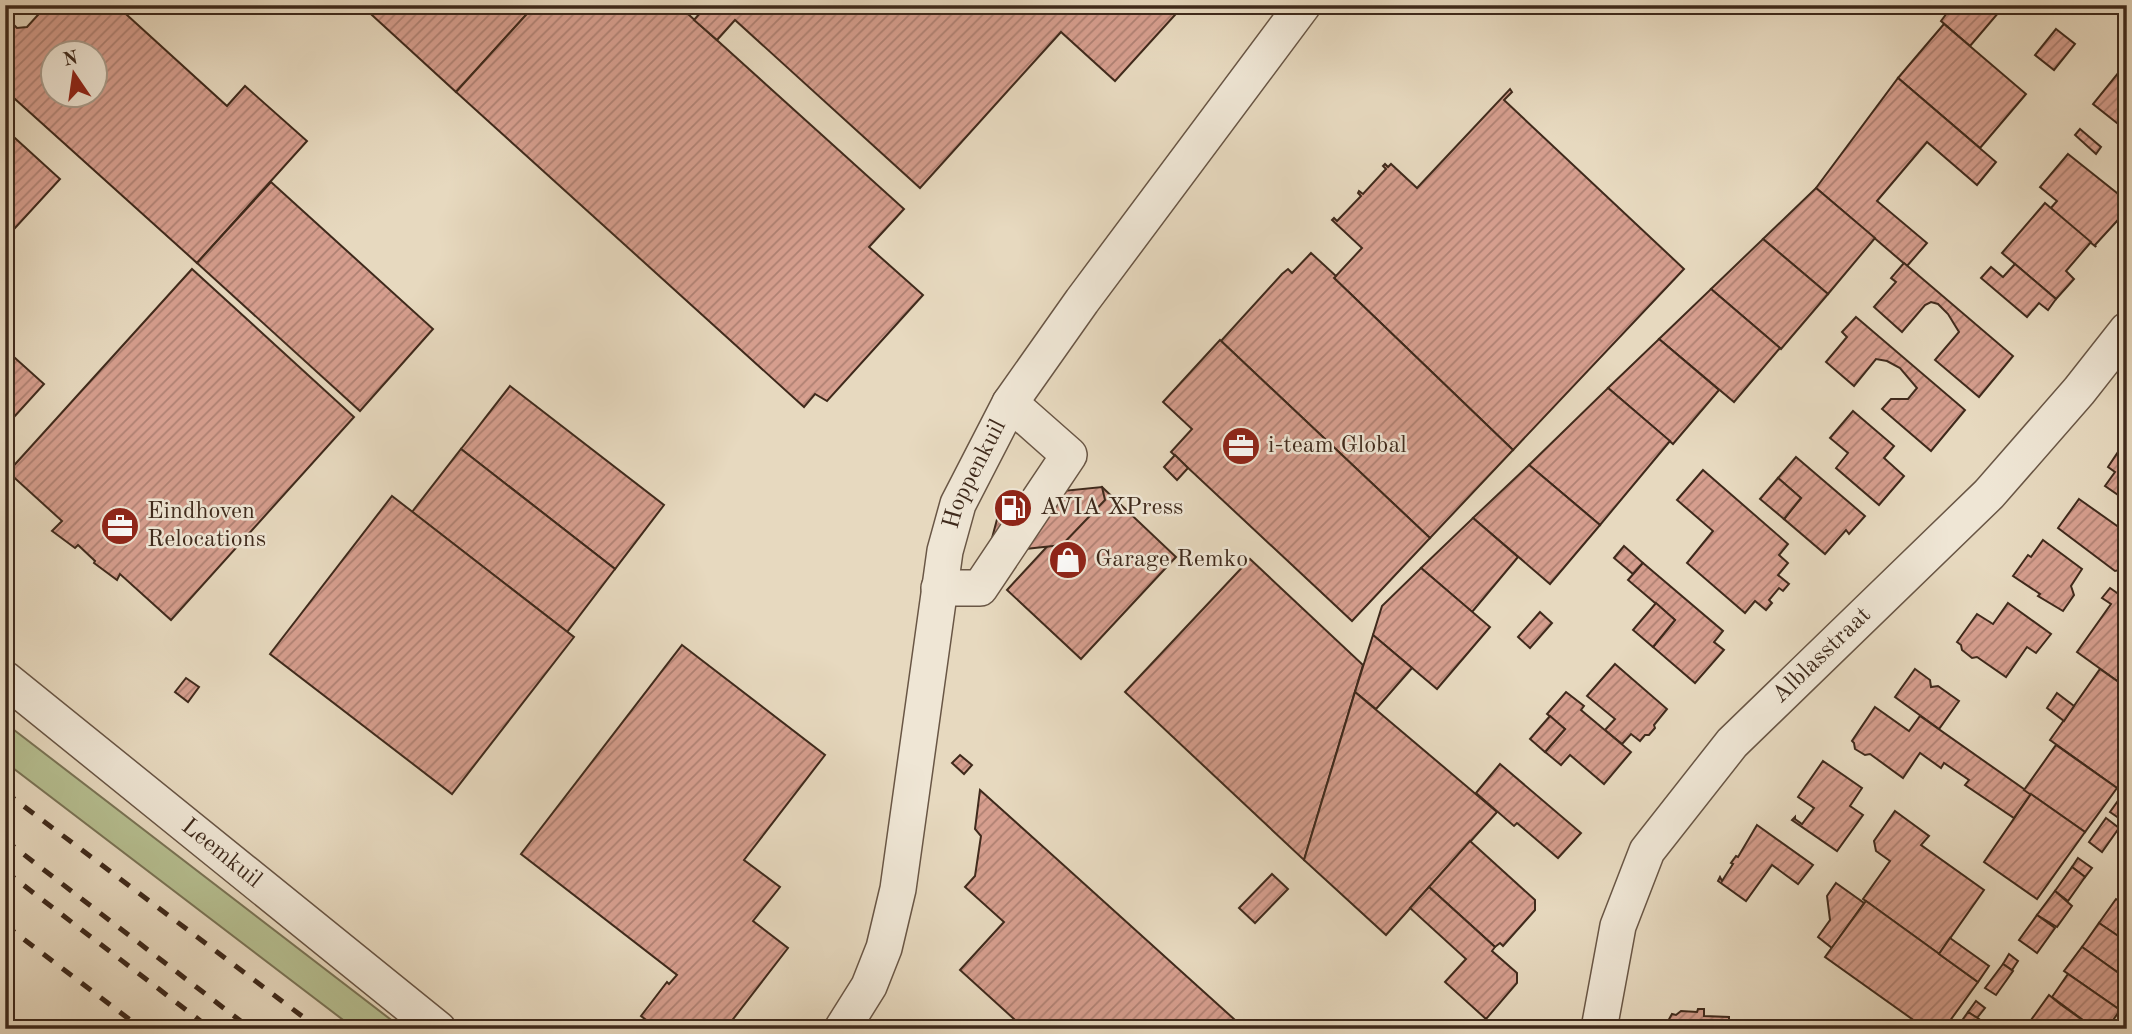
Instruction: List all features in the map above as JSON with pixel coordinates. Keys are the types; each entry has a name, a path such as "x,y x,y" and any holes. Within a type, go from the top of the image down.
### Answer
{"street":[{"name":"Hoppenkuil","path":"842,1029 869,986 884,948 898,888 939,588 945,551 958,504 1010,402 1303,5"},
{"name":"Alblasstraat","path":"1599,1029 1618,926 1647,850 1732,744 1989,494 2079,391 2127,330"},
{"path":"939,588 980,588 1069,455 1010,402"},
{"name":"Leemkuil","path":"5,679 438,1029"}],"green space":[{"path":"5,723 403,1029 355,1029 5,762"}],"building":[{"path":"47,5 116,5 227,106 245,86 307,141 197,263 5,90 5,35 14,25 17,28 27,27"},
{"path":"361,5 535,5 456,92"},
{"path":"535,5 678,5 904,209 869,247 923,295 827,401 815,394 804,407 456,92"},
{"path":"707,5 1184,5 1115,81 1061,32 920,188 735,20 717,40 694,20"},
{"path":"1953,5 2005,5 1970,46 1941,21"},
{"path":"1944,24 2026,94 1980,148 1898,78"},
{"path":"2056,29 2075,44 2054,70 2035,55"},
{"path":"2127,62 2127,131 2093,104"},
{"path":"1898,78 1996,162 1977,185 1927,142 1877,201 1927,243 1907,266 1816,188"},
{"path":"1510,89 1512,92 1504,100 1684,269 1513,450 1334,278 1362,248 1332,220 1334,218 1337,221 1361,196 1359,191 1363,194 1386,169 1383,166 1385,164 1388,167 1391,164 1417,188"},
{"path":"5,129 60,179 5,239"},
{"path":"2080,129 2101,147 2096,154 2075,135"},
{"path":"2068,154 2127,201 2127,210 2096,247 2050,209 2057,201 2040,187"},
{"path":"271,182 433,329 360,411 197,263"},
{"path":"1816,188 1875,238 1828,294 1763,239"},
{"path":"2045,203 2091,242 2066,271 2074,279 2056,299 2002,253"},
{"path":"1763,239 1828,294 1781,349 1711,289"},
{"path":"1311,253 1513,450 1430,538 1221,341 1282,274 1288,269 1292,273"},
{"path":"1904,263 2013,356 1979,397 1935,360 1959,332 1938,304 1931,302 1925,305 1902,332 1874,307 1896,282 1891,278"},
{"path":"2015,264 2056,299 2048,310 2039,303 2027,317 1981,278 1991,267 2003,277"},
{"path":"192,269 354,417 171,620 120,574 117,580 94,563 78,545 75,548 52,531 62,521 8,472"},
{"path":"1711,289 1780,348 1734,402 1659,339"},
{"path":"1856,317 1965,410 1931,451 1882,409 1891,399 1908,399 1917,388 1900,368 1876,359 1854,386 1826,362 1847,337 1842,332"},
{"path":"1659,339 1719,390 1673,444 1608,388"},
{"path":"1220,340 1430,538 1352,621 1171,452 1192,429 1163,402"},
{"path":"5,349 44,384 5,427"},
{"path":"510,386 664,505 615,569 461,449"},
{"path":"1608,388 1670,441 1600,525 1529,465"},
{"path":"1853,411 1894,446 1884,458 1904,476 1879,505 1836,468 1848,453 1830,438"},
{"path":"461,449 615,569 567,632 412,512"},
{"path":"2120,449 2127,454 2127,501 2105,486 2115,472 2108,467"},
{"path":"1175,455 1188,468 1177,480 1164,467"},
{"path":"1796,457 1865,516 1849,534 1846,530 1825,554 1784,519 1801,498 1778,478"},
{"path":"1529,465 1600,525 1550,584 1473,518"},
{"path":"1703,470 1788,544 1779,555 1788,563 1778,575 1789,584 1783,591 1779,588 1769,600 1772,603 1766,610 1755,601 1745,613 1687,563 1713,531 1677,500"},
{"path":"1778,478 1801,498 1784,519 1760,499"},
{"path":"1102,487 1176,557 1081,659 1007,590"},
{"path":"1102,487 1105,500 1062,545 988,553 1003,497"},
{"path":"392,496 574,637 452,794 270,654"},
{"path":"2079,499 2127,533 2127,565 2124,569 2115,571 2058,528"},
{"path":"1473,518 1518,557 1472,612 1421,568"},
{"path":"2043,540 2082,569 2071,586 2074,595 2063,611 2013,576"},
{"path":"1624,546 1643,563 1633,574 1614,558"},
{"path":"1250,559 1363,665 1304,860 1125,692"},
{"path":"1643,563 1723,631 1714,642 1724,650 1695,683 1653,647 1675,620 1628,580"},
{"path":"1421,568 1490,627 1437,689 1373,635 1382,606"},
{"path":"2110,588 2127,600 2127,688 2077,652 2111,604 2102,598"},
{"path":"1656,603 1675,620 1653,647 1633,630"},
{"path":"2008,603 2051,634 2036,653 2027,647 2006,677 1977,657 1972,658 1957,642 1977,614 1993,624"},
{"path":"1540,612 1552,623 1530,648 1518,637"},
{"path":"1373,635 1412,668 1376,709 1355,692"},
{"path":"682,645 825,755 744,860 780,887 753,921 788,948 728,1029 658,1029 641,1016 667,982 669,984 677,975 521,854"},
{"path":"1615,664 1667,709 1654,725 1655,728 1640,741 1631,734 1622,744 1605,730 1615,719 1587,696"},
{"path":"1915,669 1930,680 1931,687 1938,686 1959,701 1939,729 1895,697"},
{"path":"2100,669 2127,688 2127,774 2117,788 2050,740"},
{"path":"186,678 199,687 188,702 175,692"},
{"path":"1355,692 1497,812 1386,935 1304,860"},
{"path":"1566,692 1584,706 1581,710 1631,752 1604,784 1570,755 1561,765 1545,752 1565,729 1547,714"},
{"path":"2057,693 2074,706 2064,721 2047,708"},
{"path":"1875,707 1909,731 1920,716 2031,794 2014,818 1965,785 1969,780 1944,763 1941,768 1920,753 1903,778 1870,754 1865,755 1855,749 1852,741"},
{"path":"1550,716 1565,729 1545,752 1530,739"},
{"path":"2056,745 2117,788 2085,832 2024,790"},
{"path":"960,755 972,765 964,774 952,763"},
{"path":"1823,761 1862,788 1850,806 1863,815 1837,851 1792,820 1795,817 1802,824 1814,808 1798,797"},
{"path":"1500,764 1581,833 1558,858 1517,823 1514,826 1476,793"},
{"path":"2127,788 2127,816 2123,821 2110,812"},
{"path":"980,790 1245,1029 1025,1029 960,970 1004,922 965,887 975,876 981,836 975,829"},
{"path":"2031,794 2085,832 2037,899 1984,862"},
{"path":"1895,811 1929,836 1921,845 1984,890 1939,954 1863,899 1890,861 1876,851 1874,841"},
{"path":"2106,818 2119,828 2102,852 2089,842"},
{"path":"1757,825 1813,865 1798,884 1772,865 1746,901 1718,881 1720,877 1722,881"},
{"path":"1470,841 1535,900 1535,910 1503,946 1500,943 1495,947 1429,887"},
{"path":"2078,858 2092,868 2085,877 2072,867"},
{"path":"2072,867 2085,877 2068,901 2055,891"},
{"path":"1272,874 1288,889 1255,923 1239,908"},
{"path":"1836,883 1864,903 1832,948 1818,937 1830,920 1827,896"},
{"path":"1429,887 1495,947 1492,951 1517,973 1517,983 1486,1019 1445,982 1466,959 1410,908"},
{"path":"2055,891 2072,906 2057,927 2037,915"},
{"path":"2116,899 2127,906 2127,942 2099,923"},
{"path":"1866,901 1978,982 1944,1029 1926,1029 1825,957"},
{"path":"2037,915 2055,928 2037,953 2019,940"},
{"path":"2099,923 2127,942 2127,979 2082,947"},
{"path":"1950,938 1989,966 1978,982 1939,954"},
{"path":"2082,947 2127,979 2127,1000 2120,1010 2064,971"},
{"path":"2009,954 2018,961 2012,970 2003,964"},
{"path":"2003,964 2013,971 1996,995 1985,988"},
{"path":"2068,974 2120,1010 2107,1029 2095,1029 2052,997"},
{"path":"2049,995 2095,1029 2043,1029 2031,1020"},
{"path":"1976,1001 1985,1008 1977,1018 1968,1012"},
{"path":"1698,1009 1704,1009 1704,1016 1729,1017 1729,1029 1668,1029 1672,1014 1676,1015 1681,1011 1697,1012"},
{"path":"1968,1012 1979,1019 1972,1029 1956,1029"}],"railway":[{"path":"5,792 319,1029"},
{"path":"5,840 251,1029"},
{"path":"5,871 211,1029"},
{"path":"5,925 142,1029"}],"place":[{"name":"i-team Global","path":"1241,446"},
{"name":"AVIA XPress","path":"1013,508"},
{"name":"Eindhoven Relocations","path":"120,526"},
{"name":"Garage Remko","path":"1068,560"}]}
